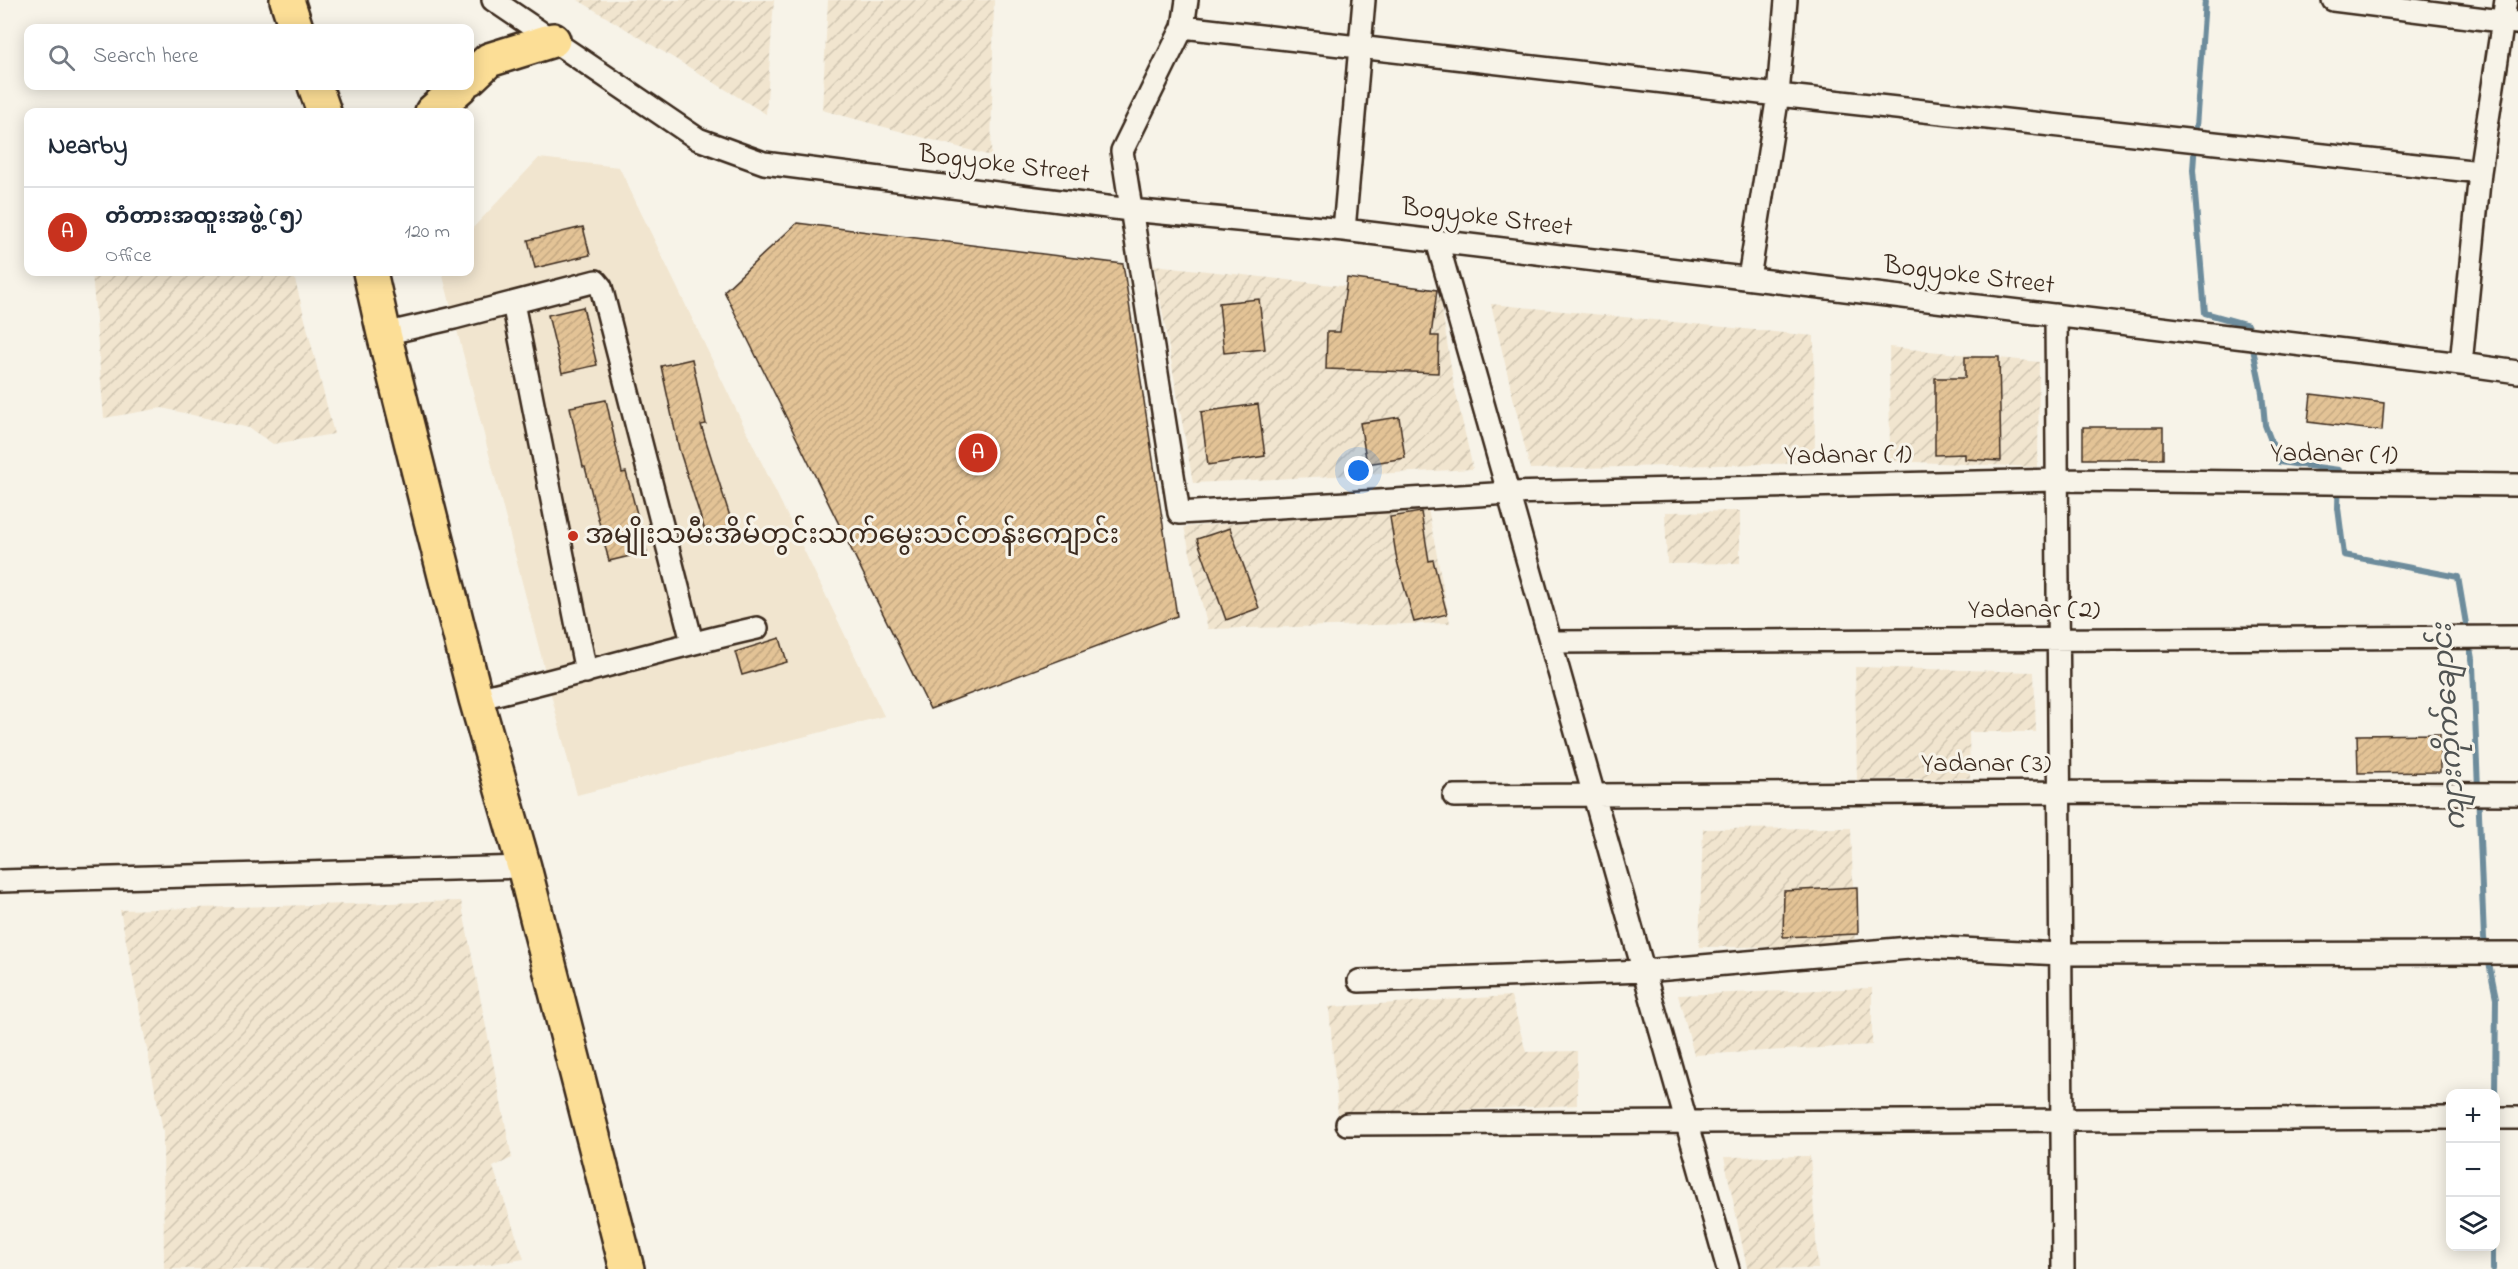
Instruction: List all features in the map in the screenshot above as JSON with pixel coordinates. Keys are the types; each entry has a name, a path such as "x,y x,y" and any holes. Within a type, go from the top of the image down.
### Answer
{"main road":[{"path":"287,0 295,24"},
{"path":"474,74 489,60 553,40"},
{"path":"316,90 323,108"},
{"path":"436,108 457,90"},
{"path":"371,276 476,699 524,867 627,1269"}],"street":[{"name":"Bogyoke Street","path":"493,0 698,139 765,163 1130,210 1344,230 2518,372"},
{"path":"1130,210 1122,151 1183,27 1187,0"},
{"path":"1344,230 1364,0"},
{"path":"1749,278 1778,95 1786,0"},
{"path":"2333,0 2511,23"},
{"path":"2461,364 2480,172 2511,23 2506,0"},
{"path":"1183,27 2480,172"},
{"name":"Yadanar (1)","path":"1130,210 1179,513 1510,493 2058,480 2518,486"},
{"path":"1437,241 1728,1269"},
{"path":"384,334 596,281 601,287 692,642"},
{"path":"513,303 586,672"},
{"path":"2056,315 2063,1269"},
{"path":"476,699 586,672 692,642 758,628"},
{"name":"Yadanar (2)","path":"1551,642 2518,637"},
{"name":"Yadanar (3)","path":"1455,796 2060,792 2518,794"},
{"path":"0,881 524,867"},
{"path":"1359,981 1644,971 1921,947 2061,954 2509,953"},
{"path":"1347,1124 2446,1118"}],"shaded area":[{"path":"578,0 774,0 766,114"},
{"path":"828,0 994,0 991,156 822,110"},
{"name":"အမျိုးသမီးအိမ်တွင်းသက်မွေးသင်တန်းကျောင်း","path":"539,158 619,167 884,716 577,795 443,276 474,276 474,227"},
{"path":"1154,265 1440,297 1453,380 1473,469 1193,483"},
{"path":"92,276 294,276 334,434 273,444 249,428 162,408 104,418"},
{"path":"1491,304 1814,336 1815,463 1530,469"},
{"path":"1889,347 2039,362 2038,467 1890,461"},
{"path":"1428,509 1450,623 1208,629 1184,527"},
{"path":"1740,511 1740,563 1667,564 1665,512"},
{"path":"1855,667 2034,672 2036,732 1969,732 1970,778 1857,780"},
{"path":"1851,828 1855,946 1699,947 1703,829"},
{"path":"461,901 512,1158 493,1167 524,1259 458,1269 164,1269 163,1131 120,910"},
{"path":"1872,988 1872,1045 1694,1055 1678,995"},
{"path":"1511,996 1526,1052 1577,1051 1577,1105 1338,1115 1329,1007"},
{"path":"1810,1156 1818,1269 1747,1268 1724,1157"}],"building":[{"path":"797,223 1123,264 1177,616 930,709 724,291"},
{"path":"583,227 590,255 535,268 528,240"},
{"path":"1347,278 1437,290 1431,336 1439,336 1438,373 1326,369 1327,332 1340,332"},
{"path":"1259,299 1265,349 1224,353 1219,303"},
{"path":"583,307 597,365 562,373 548,315"},
{"path":"1965,357 1999,357 2001,461 1965,459 1965,454 1935,455 1935,378 1965,378"},
{"path":"692,359 706,424 701,425 733,526 706,534 679,449 661,366"},
{"path":"2311,394 2384,403 2382,431 2308,422"},
{"path":"606,400 622,473 626,472 647,552 609,561 585,467 583,467 570,407"},
{"path":"1258,404 1265,456 1208,465 1201,412"},
{"path":"1399,417 1405,458 1367,464 1360,423"},
{"path":"2083,427 2163,427 2163,459 2083,459"},
{"path":"1421,512 1429,561 1433,560 1447,614 1414,622 1397,561 1390,517"},
{"path":"1230,528 1259,608 1226,620 1197,539"},
{"path":"780,638 787,662 742,675 735,652"},
{"path":"2440,734 2440,772 2358,773 2357,735"},
{"path":"1857,887 1858,934 1783,937 1784,891"}],"waterway":[{"name":"ကျားကိုက်ချောင်း","path":"2205,0 2193,170 2205,313 2248,325 2250,334"},
{"name":"ကျားကိုက်ချောင်း","path":"2252,344 2262,393 2265,425 2279,462 2339,470 2338,508 2344,555 2458,577 2473,665 2484,938 2496,998 2495,1089"},
{"name":"ကျားကိုက်ချောင်း","path":"2493,1251 2493,1269"}],"place":[{"name":"တံတားအထူးအဖွဲ့ (၅)","path":"978,453"},
{"name":"အမျိုးသမီးအိမ်တွင်းသက်မွေးသင်တန်းကျောင်း","path":"573,536"}]}
